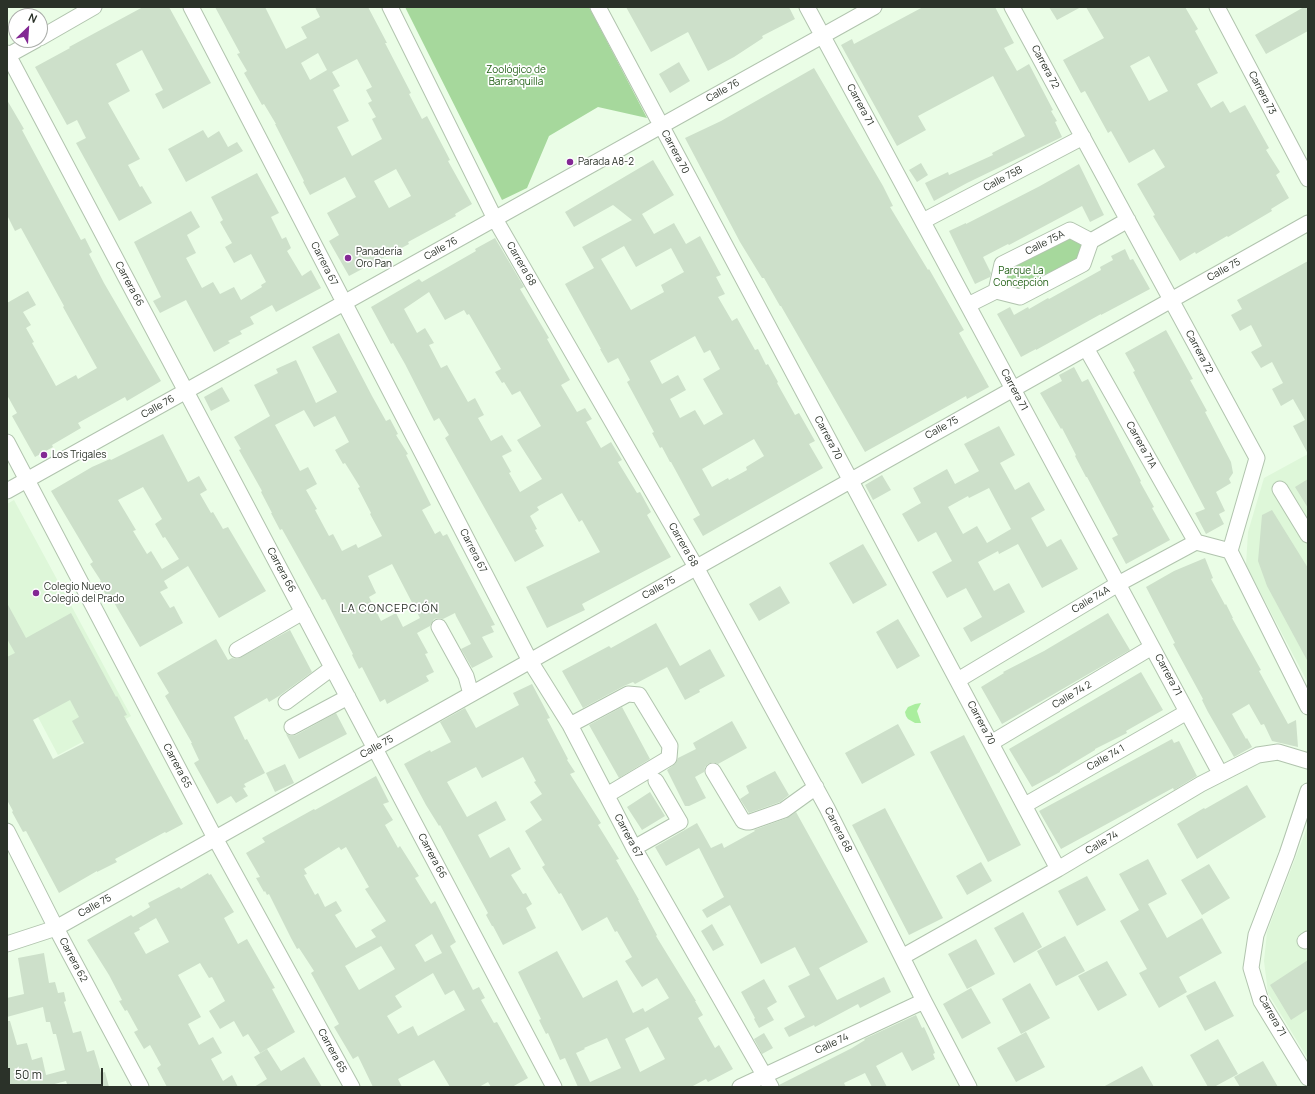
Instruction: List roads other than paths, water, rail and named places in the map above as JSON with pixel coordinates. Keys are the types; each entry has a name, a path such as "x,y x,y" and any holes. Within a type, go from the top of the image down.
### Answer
{"street":[{"path":"48,33 94,7"},
{"name":"Carrera 67","path":"191,7 530,661 570,725 634,848 767,1081"},
{"name":"Carrera 68","path":"390,7 495,219 696,567 816,787 969,1087"},
{"name":"Carrera 70","path":"598,7 1058,869"},
{"name":"Carrera 71","path":"807,7 1220,774"},
{"name":"Calle 76","path":"7,491 874,7"},
{"name":"Carrera 72","path":"1012,7 1257,458 1230,550"},
{"name":"Carrera 73","path":"1217,7 1308,179"},
{"path":"7,55 21,48"},
{"name":"Carrera 66","path":"7,55 554,1087"},
{"name":"Calle 75B","path":"923,222 1083,138"},
{"path":"968,305 996,291 1020,297 1076,268 1082,264 1091,241 1128,220"},
{"name":"Calle 75","path":"7,944 56,928 1308,223"},
{"name":"Calle 75A","path":"996,291 1002,264 1070,230 1091,241"},
{"name":"Carrera 71A","path":"1086,348 1196,542"},
{"name":"Carrera 65","path":"7,442 215,838 352,1087"},
{"path":"1280,489 1308,535"},
{"path":"1196,542 1230,550 1308,707"},
{"name":"Calle 74A","path":"958,680 1118,584 1196,542"},
{"path":"237,650 303,612"},
{"path":"439,627 466,676 471,694"},
{"name":"Calle 74 2","path":"991,743 1152,647"},
{"path":"286,702 332,668"},
{"path":"570,725 628,694 639,695 670,746 669,758 607,794"},
{"path":"292,727 348,697"},
{"name":"Calle 74 1","path":"1024,805 1187,712"},
{"name":"Calle 74","path":"902,957 1058,869 1220,774 1258,755 1278,752 1308,760"},
{"path":"713,772 743,821 746,822 750,822 784,810 816,787"},
{"path":"634,848 680,822 656,781"},
{"name":"Carrera 71","path":"1308,791 1256,935 1251,968 1261,1001 1308,1078"},
{"name":"Carrera 62","path":"7,831 56,928 142,1087"},
{"name":"Calle 74","path":"740,1087 767,1081 924,1001"}],"place":[{"name":"Parada A8-2","path":"570,162"},
{"name":"Panadería Oro Pan","path":"348,258"},
{"name":"Los Trigales","path":"44,455"},
{"name":"Colegio Nuevo Colegio del Prado","path":"36,593"}],"district":[{"name":"LA CONCEPCIÓN","path":"390,609"}],"park label":[{"name":"Zoológico de Barranquilla","path":"516,76"},
{"name":"Parque La Concepción","path":"1021,276"}]}
